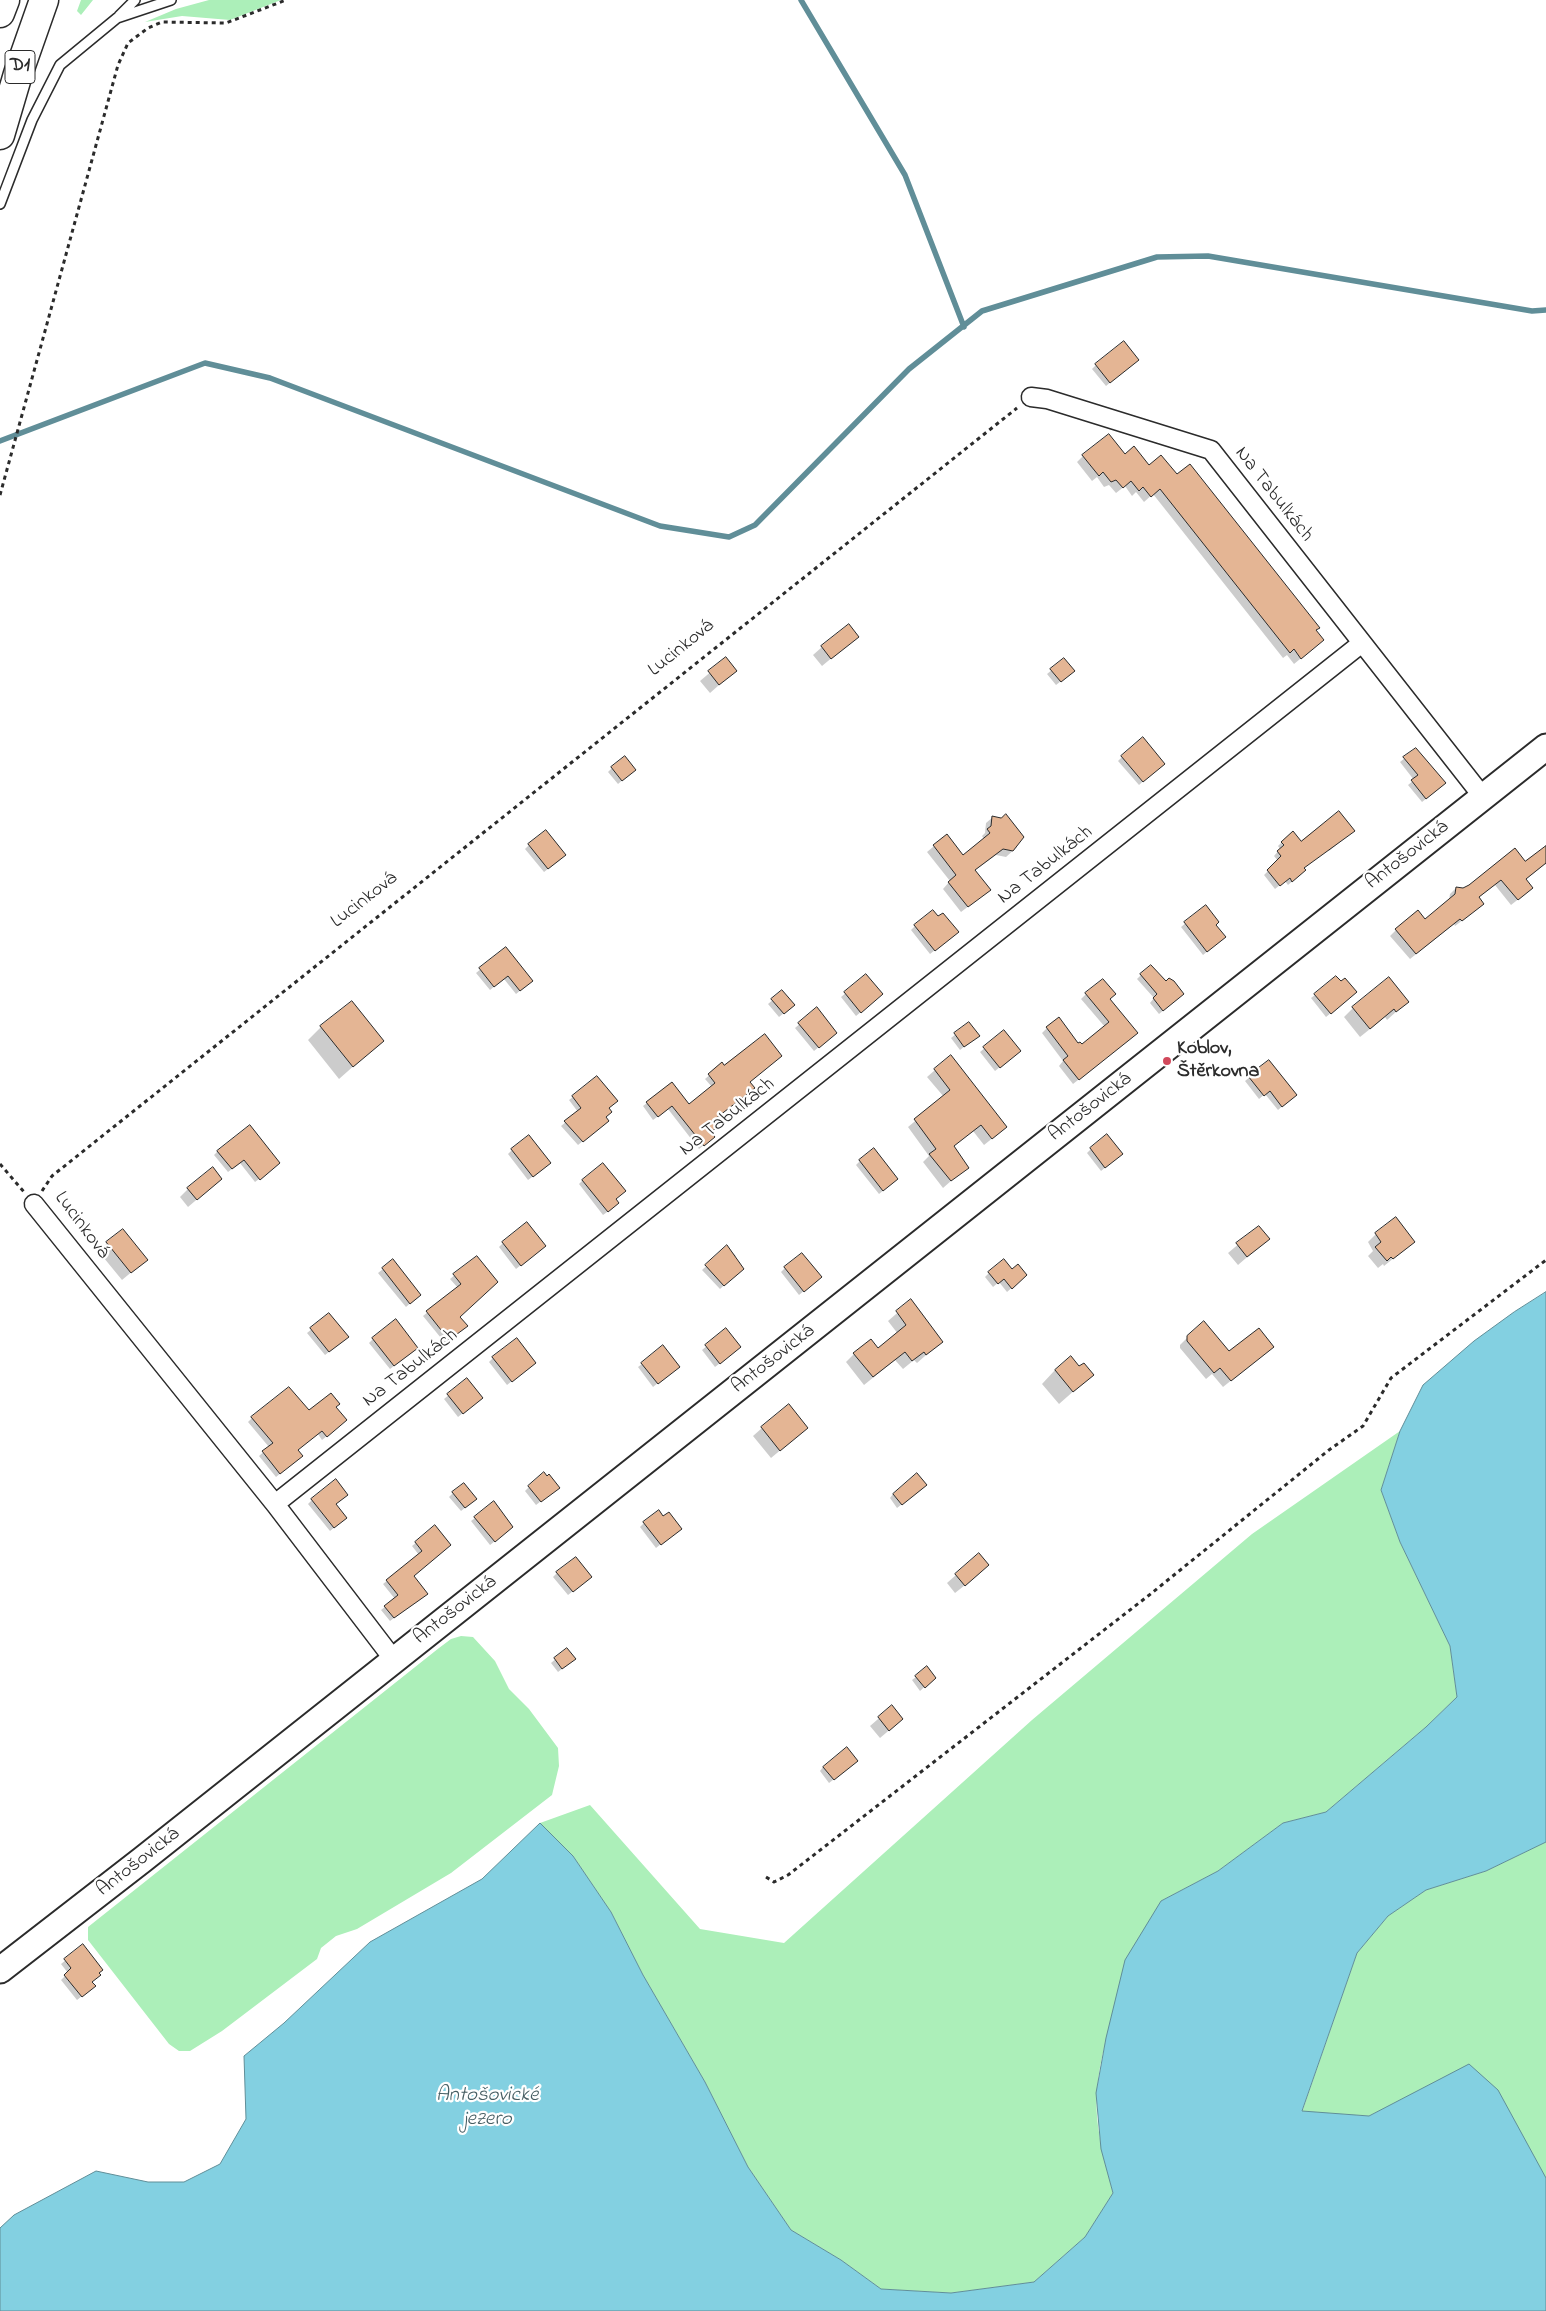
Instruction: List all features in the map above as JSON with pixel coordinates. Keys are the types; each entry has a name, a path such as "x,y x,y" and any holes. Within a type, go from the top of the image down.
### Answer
{"highway":[{"path":"0,13 5,0"},
{"name":"D1","path":"0,135 18,74 44,0"}],"street":[{"name":"Na Tabulkách","path":"1031,397 1047,398 1211,450 1483,797"},
{"name":"Na Tabulkách","path":"275,1504 1362,643"},
{"name":"Antošovická","path":"0,1970 1546,747"},
{"name":"Lucinková","path":"34,1204 275,1504"},
{"path":"275,1504 394,1660"}],"lane":[{"path":"117,18 126,0"},
{"path":"0,204 32,120 60,65 117,18 135,0"},
{"path":"117,18 171,0"}],"path":[{"path":"0,495 30,392 118,65 128,44 148,28 162,22 226,23 286,0"},
{"name":"Lucinková","path":"34,1204 52,1176 1031,397"},
{"path":"0,1164 34,1204"},
{"path":"766,1877 774,1882 788,1875 1140,1602 1329,1450 1363,1426 1391,1378 1546,1260"}],"green space":[{"path":"81,0 93,0 81,15 77,11"},
{"path":"209,0 281,0 230,20 182,16 145,22 176,9"},
{"path":"1400,1431 1381,1490 1400,1542 1450,1646 1457,1697 1426,1727 1326,1812 1283,1823 1218,1871 1161,1901 1113,2018 1100,2067 1096,2105 1097,2117 1113,2193 1085,2237 1034,2282 951,2293 881,2289 841,2260 791,2230 748,2167 705,2082 643,1975 611,1912 573,1856 540,1823 590,1805 700,1929 784,1943 1032,1720 1252,1534"},
{"path":"461,1636 473,1637 495,1661 509,1689 529,1709 558,1748 559,1766 552,1795 451,1873 357,1929 336,1936 321,1948 317,1959 222,2031 190,2051 179,2051 169,2044 88,1940 88,1927 439,1648 451,1639"},
{"path":"1546,1842 1546,2178 1407,2097 1369,2116 1302,2112 1357,1953 1388,1916 1426,1890 1486,1871"}],"water":[{"name":"Antošovické jezero","path":"1546,1292 1546,1842 1486,1871 1426,1890 1388,1916 1357,1953 1302,2111 1369,2116 1469,2064 1498,2090 1546,2178 1546,2311 0,2311 0,2228 14,2215 96,2171 148,2182 184,2182 220,2164 246,2119 244,2056 284,2023 370,1942 482,1879 540,1823 573,1856 611,1912 643,1975 705,2082 748,2167 791,2230 841,2260 881,2289 951,2293 1034,2282 1085,2237 1113,2193 1101,2149 1096,2093 1106,2038 1125,1960 1161,1901 1218,1871 1283,1823 1326,1812 1426,1727 1457,1697 1450,1646 1400,1542 1381,1490 1400,1431 1423,1385 1474,1341"}],"building":[{"path":"1124,341 1139,360 1110,383 1095,364"},
{"path":"1109,434 1125,454 1134,446 1149,465 1161,455 1177,474 1190,464 1320,628 1316,630 1324,640 1301,659 1294,649 1290,653 1160,489 1151,497 1143,487 1139,491 1131,481 1123,488 1116,480 1111,482 1103,472 1099,476 1082,455"},
{"path":"849,624 859,637 831,659 821,646"},
{"path":"726,657 737,671 719,685 708,671"},
{"path":"1064,658 1075,671 1061,682 1050,669"},
{"path":"1143,737 1165,764 1143,782 1121,756"},
{"path":"1416,748 1446,783 1426,799 1411,780 1418,775 1403,757"},
{"path":"625,756 636,770 622,781 611,767"},
{"path":"1339,811 1355,831 1304,868 1306,870 1292,882 1290,878 1280,886 1267,870 1281,856 1277,851 1284,845 1281,842 1293,831 1301,841"},
{"path":"1006,814 1024,837 1013,851 1003,849 975,870 991,890 968,907 948,882 956,875 933,845 947,834 963,855 990,833 987,829 991,826 992,816 1001,818"},
{"path":"546,830 566,855 548,869 528,844"},
{"path":"1546,846 1546,863 1526,879 1533,888 1518,900 1501,880 1479,897 1484,904 1462,921 1460,919 1416,954 1395,929 1418,910 1425,919 1455,894 1456,887 1463,888 1469,885 1515,848 1525,861"},
{"path":"1206,905 1219,922 1216,925 1226,937 1207,952 1184,922"},
{"path":"933,910 938,916 943,913 959,932 935,951 914,925"},
{"path":"506,947 533,981 520,991 508,976 494,987 479,968"},
{"path":"1151,965 1166,981 1169,978 1174,981 1184,994 1163,1011 1153,998 1157,994 1140,974"},
{"path":"866,974 883,994 861,1013 844,992"},
{"path":"1336,976 1341,981 1345,978 1357,992 1331,1014 1314,994"},
{"path":"1389,977 1409,1002 1396,1012 1394,1009 1370,1029 1352,1007"},
{"path":"1103,979 1116,994 1110,999 1138,1033 1079,1080 1063,1060 1068,1056 1046,1027 1059,1017 1078,1043 1082,1044 1109,1022 1085,993"},
{"path":"782,990 795,1005 784,1014 771,999"},
{"path":"352,1001 384,1041 353,1067 320,1026"},
{"path":"817,1007 837,1033 819,1048 798,1023"},
{"path":"969,1022 980,1036 964,1047 954,1033"},
{"path":"1004,1030 1021,1051 1000,1068 983,1047"},
{"path":"765,1034 782,1056 750,1082 755,1088 715,1119 720,1125 711,1132 715,1137 704,1146 672,1106 658,1117 646,1102 672,1082 689,1104 715,1083 708,1074 722,1062 724,1065"},
{"path":"951,1055 1007,1127 992,1139 981,1125 954,1146 969,1168 951,1181 929,1154 936,1149 914,1119 950,1090 934,1069"},
{"path":"1269,1060 1297,1095 1282,1107 1270,1091 1264,1096 1248,1076"},
{"path":"597,1076 618,1101 609,1108 612,1112 606,1117 609,1121 583,1142 564,1121 581,1108 572,1096"},
{"path":"250,1125 280,1163 260,1180 244,1160 232,1169 217,1151"},
{"path":"1107,1134 1123,1154 1105,1168 1090,1148"},
{"path":"529,1135 551,1163 533,1177 511,1149"},
{"path":"874,1148 898,1179 883,1191 859,1160"},
{"path":"603,1163 626,1191 616,1199 619,1203 608,1212 582,1180"},
{"path":"213,1167 222,1179 197,1200 187,1188"},
{"path":"1396,1217 1415,1242 1393,1259 1391,1257 1387,1261 1375,1247 1381,1242 1375,1233"},
{"path":"527,1222 546,1246 521,1266 502,1242"},
{"path":"1259,1226 1270,1239 1247,1257 1236,1243"},
{"path":"123,1229 148,1260 131,1273 106,1242"},
{"path":"727,1245 744,1269 724,1286 705,1265"},
{"path":"802,1253 822,1277 804,1292 784,1267"},
{"path":"477,1256 498,1282 460,1317 468,1326 449,1340 426,1311 461,1284 453,1274"},
{"path":"393,1259 421,1295 410,1304 382,1268"},
{"path":"1004,1259 1012,1269 1018,1264 1027,1275 1012,1289 1004,1279 998,1284 988,1272"},
{"path":"911,1299 943,1342 926,1355 924,1352 912,1361 905,1352 873,1377 853,1353 871,1339 878,1348 906,1325 896,1311"},
{"path":"329,1313 349,1337 329,1352 310,1328"},
{"path":"396,1319 418,1348 394,1366 372,1338"},
{"path":"1204,1321 1229,1351 1259,1328 1274,1347 1231,1381 1220,1368 1214,1373 1187,1341 1187,1336"},
{"path":"726,1328 741,1347 720,1364 705,1345"},
{"path":"517,1338 536,1363 512,1382 492,1357"},
{"path":"663,1345 680,1367 658,1384 641,1363"},
{"path":"1071,1356 1079,1366 1084,1363 1094,1375 1073,1392 1055,1370"},
{"path":"467,1378 483,1398 463,1414 447,1394"},
{"path":"289,1387 309,1410 331,1393 340,1404 336,1407 347,1420 327,1437 322,1431 298,1450 303,1456 280,1474 262,1451 273,1443 251,1417"},
{"path":"789,1404 808,1428 780,1451 761,1427"},
{"path":"544,1472 547,1476 549,1474 560,1488 541,1502 528,1486"},
{"path":"917,1473 927,1485 902,1505 893,1494"},
{"path":"336,1479 348,1495 336,1504 347,1518 334,1528 311,1499"},
{"path":"464,1483 477,1499 465,1508 452,1492"},
{"path":"494,1501 513,1527 495,1542 474,1517"},
{"path":"659,1510 663,1516 669,1512 682,1529 661,1545 643,1522"},
{"path":"435,1525 451,1545 414,1576 428,1594 394,1618 384,1606 398,1595 386,1580 422,1551 415,1542"},
{"path":"979,1553 989,1565 965,1586 955,1574"},
{"path":"576,1557 592,1577 573,1592 556,1572"},
{"path":"567,1648 576,1659 562,1669 554,1658"},
{"path":"927,1666 936,1678 925,1688 915,1676"},
{"path":"892,1705 903,1719 889,1731 878,1717"},
{"path":"847,1747 858,1761 834,1780 823,1767"},
{"path":"83,1944 103,1970 99,1973 101,1975 92,1982 96,1986 82,1997 64,1975 71,1968 64,1959"}],"waterway":[{"path":"801,0 905,175 964,327"},
{"path":"0,441 205,363 270,378 660,526 729,537 755,525 909,369 982,311 1157,257 1208,256 1532,311 1546,310"}],"place":[{"name":"Koblov, Štěrkovna","path":"1167,1061"}]}
